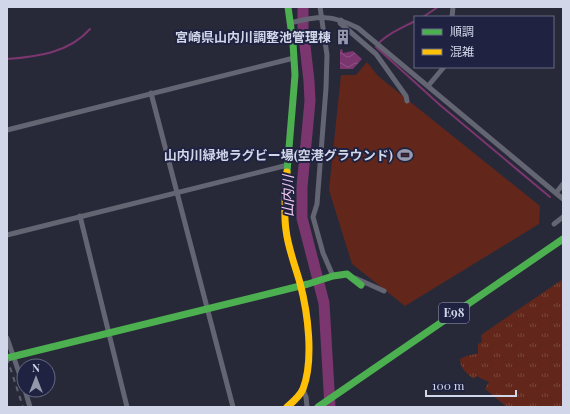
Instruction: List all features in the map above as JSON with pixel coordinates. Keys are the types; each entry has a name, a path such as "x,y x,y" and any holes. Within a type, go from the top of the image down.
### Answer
{"street":[{"path":"287,407 298,397 302,390 308,372 309,357 304,284 286,230 285,200 295,75 293,22 288,7"},
{"path":"320,7 320,17 327,55 326,88 317,204 313,217 331,277"},
{"path":"293,22 320,17 336,18 358,28 563,199"},
{"path":"341,20 340,23 376,54 406,96 407,101"},
{"path":"7,130 294,58"},
{"path":"428,86 443,68"},
{"path":"151,94 178,192 233,407"},
{"path":"7,235 288,165"},
{"path":"556,193 563,184"},
{"path":"80,216 127,407"},
{"path":"554,224 563,217"},
{"name":"E98","path":"318,407 563,239"},
{"path":"347,274 361,285"},
{"path":"10,357 109,334 207,308 347,274 384,291"},
{"path":"7,338 10,357 16,371"},
{"path":"302,390 306,397 306,407"}],"green space":[{"name":"山内川緑地ラグビー場(空港グラウンド)","path":"367,62 378,76 540,206 539,224 405,306 352,264 329,190 341,75 356,75"},
{"path":"563,279 563,407 507,407 485,389 489,382 476,376 474,379 466,373 461,365 460,359 469,355 478,354 478,344 482,342 481,335"}],"water":[{"path":"342,49 343,53 353,51 362,59 353,69 340,69 340,50"}],"waterway":[{"name":"山内川","path":"303,7 303,28 310,101 302,187 302,218 324,303 330,407"},
{"path":"424,16 438,7"},
{"path":"414,22 383,39 376,47 440,105 550,197"},
{"path":"7,59 29,57 62,49 82,37 90,29"}],"railway":[{"path":"7,358 23,407"}],"traffic: fast":[{"path":"287,172 295,75 293,43 288,7"},
{"path":"318,407 563,239"},
{"path":"7,358 308,284 333,276 347,274 361,285"}],"traffic: slow":[{"path":"287,172 285,223 288,243 303,295 309,336 309,351 306,377 302,392 287,407"}],"place":[{"name":"宮崎県山内川調整池管理棟","path":"343,37"},
{"name":"山内川緑地ラグビー場(空港グラウンド)","path":"405,155"}]}
